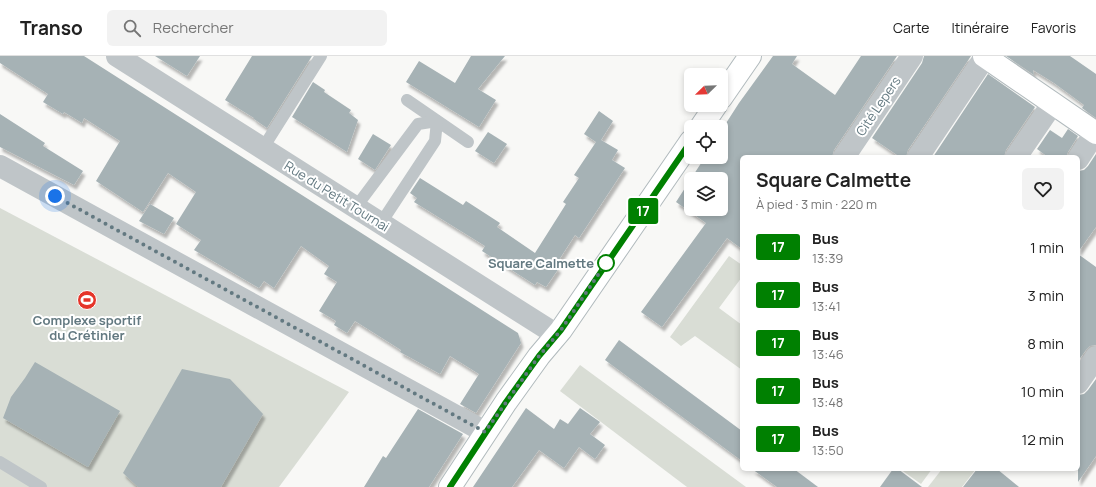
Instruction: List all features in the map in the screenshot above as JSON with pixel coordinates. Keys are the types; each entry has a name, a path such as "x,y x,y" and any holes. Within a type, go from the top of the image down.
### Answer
{"street":[{"name":"Rue du Petit Tournai","path":"117,56 557,335"},
{"path":"728,88 750,56"},
{"name":"Cité Lepers","path":"845,155 912,56"},
{"path":"919,155 984,56 1096,133 1080,156"},
{"path":"1017,155 1053,103"},
{"path":"450,487 485,432 539,356 557,335 684,151"},
{"path":"0,166 485,432"},
{"path":"1080,380 1096,357"}],"lane":[{"path":"263,148 321,56"},
{"path":"408,100 468,142"},
{"path":"356,208 418,124 437,121"},
{"path":"381,224 435,141 437,121"},
{"path":"0,462 41,487"}],"shaded area":[{"name":"Complexe sportif du Crétinier","path":"0,208 349,392 279,487 0,487"},
{"path":"729,256 740,264 740,280 719,308 740,324 740,369 695,336 681,346 670,337"},
{"path":"580,365 746,487 687,487 560,391"},
{"path":"903,471 931,471 921,484"},
{"path":"940,471 974,471 962,487 928,487"}],"building":[{"path":"0,56 84,56 518,333 521,343 476,413 460,404 479,374 450,356 440,374 400,352 401,350 355,321 347,333 334,325 336,321 319,311 337,282 324,274 329,266 301,246 274,288 264,281 259,288 194,250 201,240 176,224 196,192 168,173 143,212 96,181 120,141 84,118 82,123 43,102 48,94 0,63"},
{"path":"155,56 200,56 187,76"},
{"path":"252,56 312,56 267,128 225,100"},
{"path":"471,56 505,56 478,89 496,100 479,127 406,82 419,61 455,83"},
{"path":"773,56 797,56 792,64 835,95 861,56 897,56 834,150 833,155 740,155 740,248 727,238 662,327 641,312 706,223 696,216 728,216 728,172 695,172 700,164 728,164 728,120"},
{"path":"924,56 971,56 908,150 907,155 897,155 872,138 922,63"},
{"path":"1006,56 1070,56 1096,74 1096,118 1082,108 1084,105 1054,83 1033,70 1034,75"},
{"path":"988,74 1035,107 1006,150 1005,155 934,155"},
{"path":"313,82 325,90 324,92 351,110 349,113 358,120 347,152 292,117"},
{"path":"599,111 613,121 601,140 618,150 612,160 625,168 579,238 575,235 555,266 559,268 546,287 537,282 535,285 482,251 485,246 414,202 417,198 410,193 420,178 463,205 466,201 500,223 497,227 535,253 566,204 563,202 579,178 574,175 596,142 584,134"},
{"path":"0,114 45,143 43,146 83,171 74,185 0,147"},
{"path":"1068,129 1078,136 1067,155 1045,155 1037,149 1050,130 1062,138"},
{"path":"488,132 507,144 494,163 475,151"},
{"path":"373,134 391,145 375,170 358,159"},
{"path":"1096,154 1096,227 1080,249 1080,171 1084,170"},
{"path":"684,190 684,208 676,202"},
{"path":"150,204 174,218 164,234 139,221"},
{"path":"1080,255 1096,267 1096,345 1090,346 1080,358"},
{"path":"619,340 740,430 740,460 605,360"},
{"path":"35,362 120,411 88,467 3,418 11,397"},
{"path":"182,369 230,379 263,414 221,487 138,487 123,473"},
{"path":"1096,379 1096,456 1078,482 1078,471 1080,471 1080,395 1084,394"},
{"path":"526,408 554,429 560,419 568,424 580,408 600,422 590,434 605,445 595,459 579,447 564,468 539,450 512,487 473,487"},
{"path":"418,409 463,434 429,487 364,487 383,456 386,458"},
{"path":"755,471 797,471 818,487 777,487"},
{"path":"892,471 901,471 922,487 880,487"},
{"path":"975,471 999,471 1019,487 963,487"}],"bus line":[{"name":"17","path":"450,487 485,432 539,356 561,330 684,151"}],"place":[{"name":"Square Calmette","path":"606,263"},
{"name":"Complexe sportif du Crétinier","path":"87,300"}],"route":[{"path":"55,196 485,432 539,356 561,330 606,263"}]}
